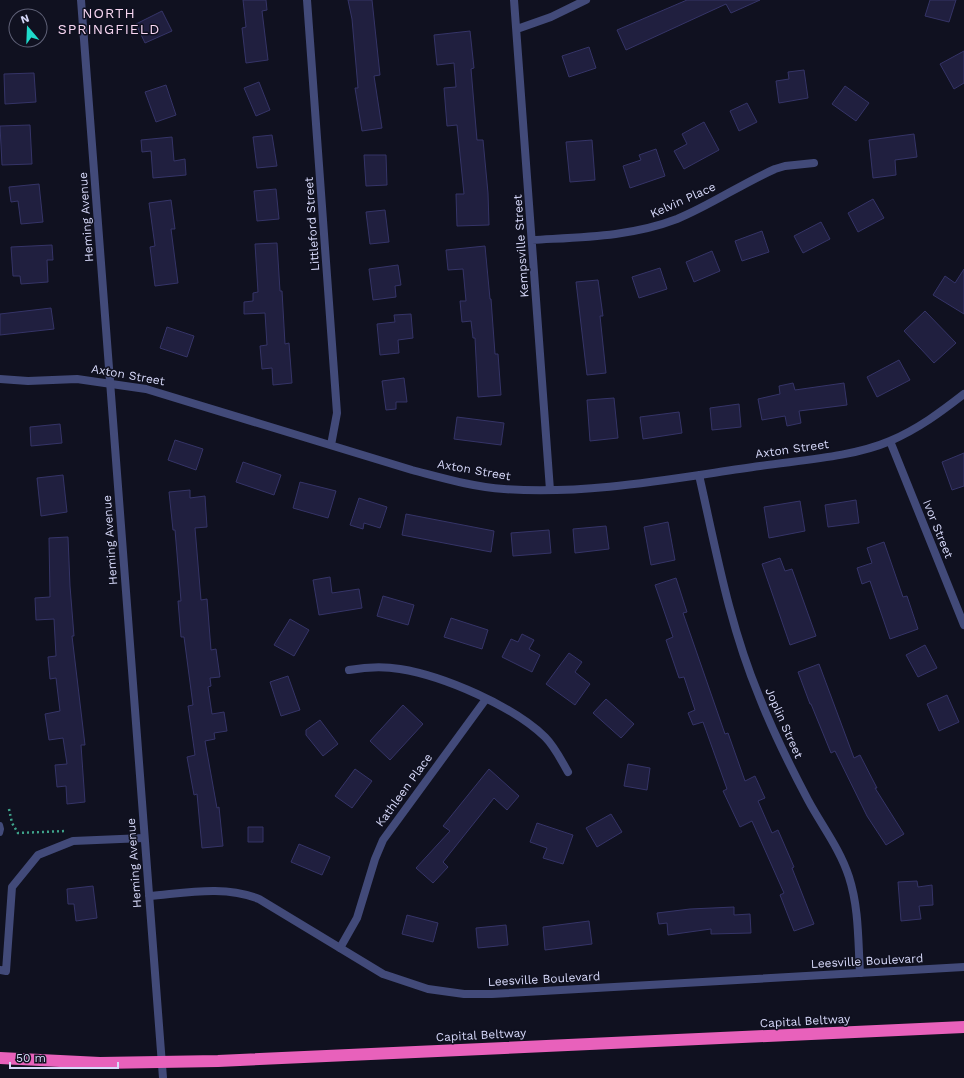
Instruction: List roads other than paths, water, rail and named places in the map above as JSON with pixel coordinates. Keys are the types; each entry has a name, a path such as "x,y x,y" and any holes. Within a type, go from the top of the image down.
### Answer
{"highway":[{"name":"Capital Beltway","path":"0,1058 100,1063 218,1061 964,1027"}],"street":[{"name":"Heming Avenue","path":"81,0 163,1078"},
{"name":"Littleford Street","path":"307,0 336,405 331,445"},
{"name":"Kempsville Street","path":"514,0 550,490"},
{"path":"517,29 551,17 586,0"},
{"name":"Kelvin Place","path":"532,240 616,235 638,231 677,219 775,169 785,166 814,163"},
{"name":"Axton Street","path":"0,379 28,381 77,379 160,392 412,470 457,482 504,489 550,490 597,489 845,453 890,441 927,422 964,394"},
{"name":"Ivor Street","path":"890,441 964,626"},
{"name":"Joplin Street","path":"699,474 717,562 730,612 758,694 784,754 838,850 850,879 858,928 860,973"},
{"path":"349,670 374,666 400,668 441,680 486,699 520,717 536,729 554,748 568,772"},
{"name":"Kathleen Place","path":"340,948 357,918 375,859 383,840 486,699"},
{"path":"0,970 6,971 12,887 38,855 73,841 144,838"},
{"name":"Leesville Boulevard","path":"149,896 214,891 245,893 259,899 383,974 411,984 464,994 492,994 964,967"}],"lane":[{"path":"0,825 2,829 0,833"}],"district":[{"name":"NORTH SPRINGFIELD","path":"109,22"}]}
